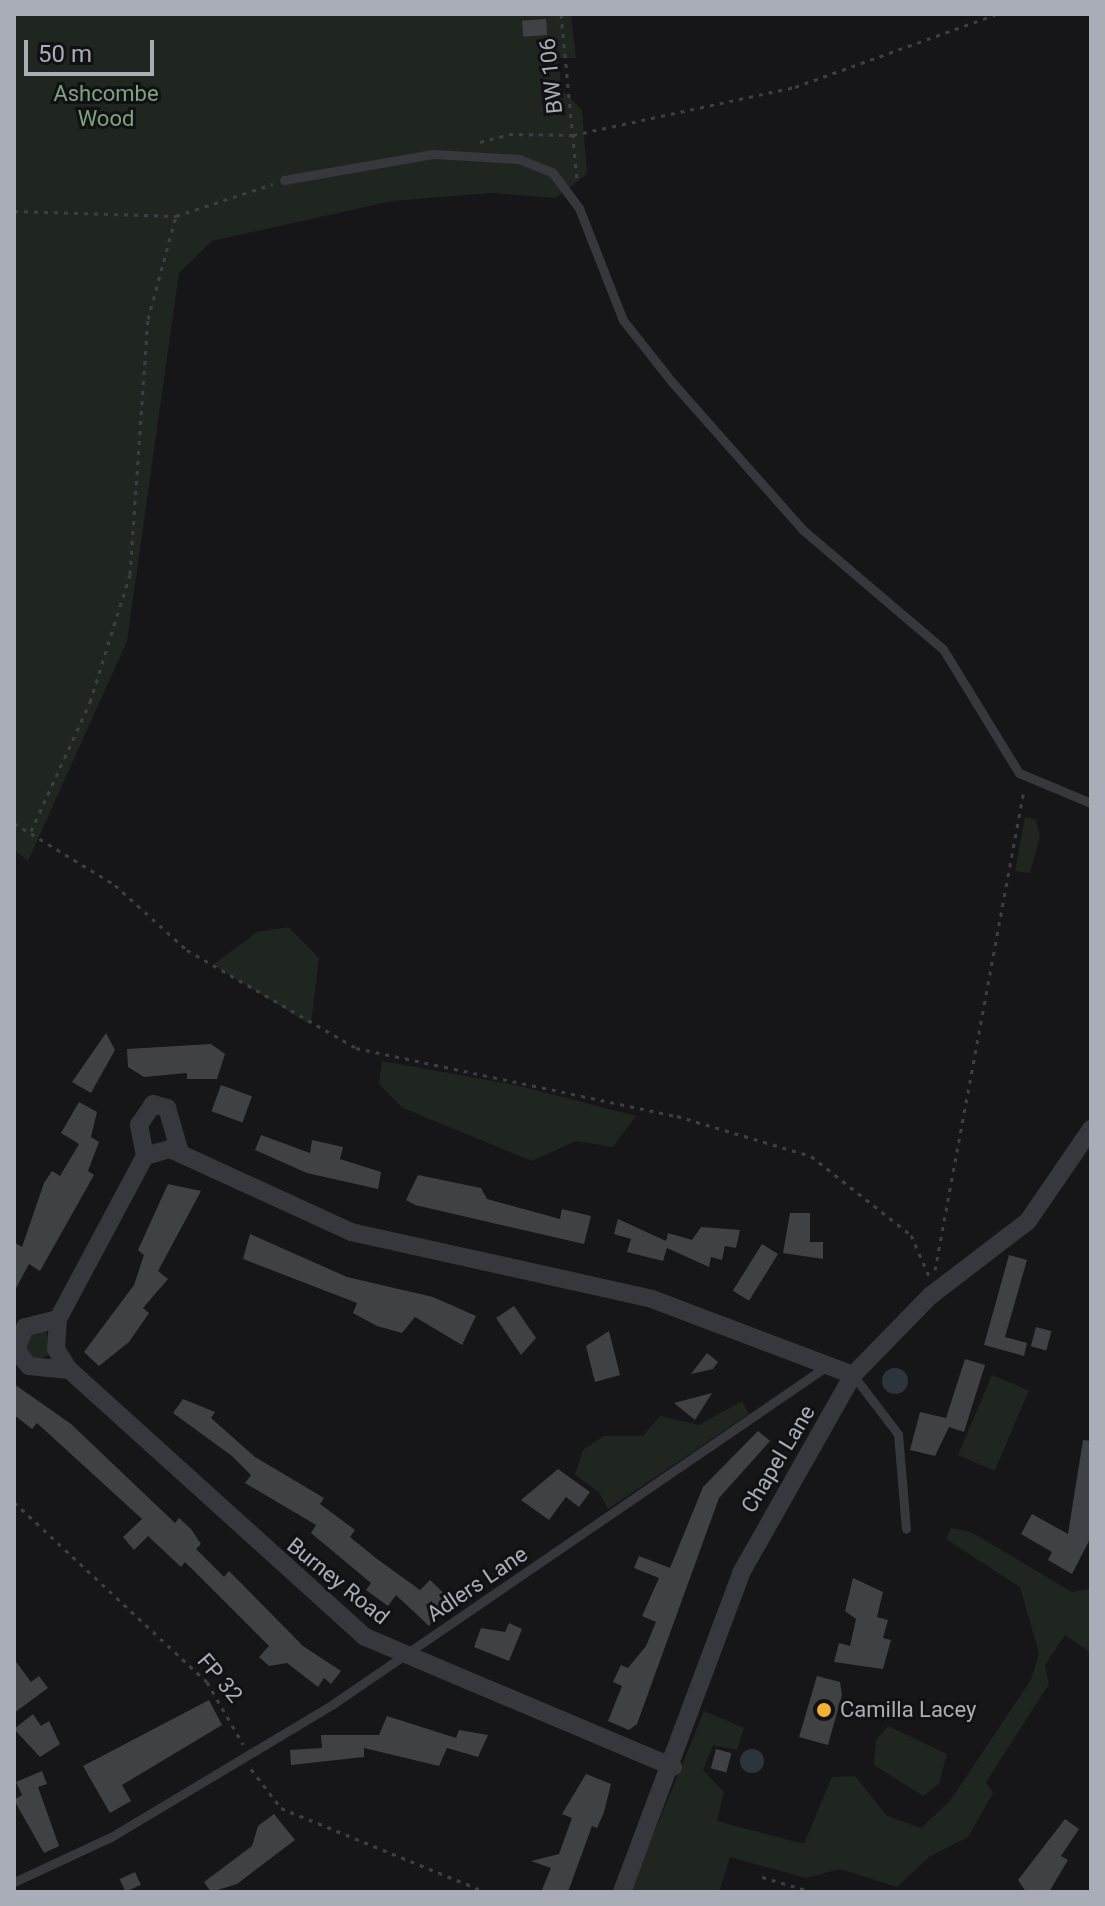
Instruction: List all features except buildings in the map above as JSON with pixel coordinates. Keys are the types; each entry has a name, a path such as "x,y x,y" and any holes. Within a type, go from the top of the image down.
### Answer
{"street":[{"path":"69,1370 29,1366 16,1350 25,1327 58,1319 145,1156 139,1125 153,1104 167,1108 179,1149"},
{"name":"Chapel Lane","path":"622,1892 673,1767 741,1573 853,1375 930,1296 1028,1221 1091,1129"},
{"path":"145,1156 179,1149 351,1232 661,1301 824,1368 853,1375"},
{"name":"Burney Road","path":"58,1319 56,1349 69,1370 306,1591 403,1658 673,1767"}],"lane":[{"path":"284,180 433,154 498,156 540,165 579,208 623,320 803,530 943,649 1000,748 1026,779 1091,803"},
{"name":"Adlers Lane","path":"14,1882 111,1837 403,1658 824,1368"},
{"path":"853,1375 898,1434 906,1529"}],"path":[{"name":"BW 106","path":"561,14 579,208"},
{"path":"464,146 509,134 573,135 795,87 997,14"},
{"path":"14,211 176,216 284,180"},
{"path":"31,831 90,702 130,574 148,319 176,216"},
{"path":"930,1296 1026,779"},
{"path":"14,823 115,885 187,950 356,1048 677,1116 811,1156 911,1235 925,1252 930,1296"},
{"name":"FP 32","path":"14,1502 207,1682 233,1718 243,1757 281,1808 486,1892"},
{"path":"762,1877 813,1892"}],"green space":[{"name":"Ashcombe Wood","path":"14,14 571,14 576,58 558,58 562,90 582,110 587,174 556,198 492,193 392,201 212,241 179,273 127,641 28,861 14,850"},
{"path":"1025,817 1036,820 1040,837 1030,873 1015,871"},
{"path":"288,927 319,958 311,1025 213,965 257,932"},
{"path":"382,1061 516,1085 636,1116 613,1147 576,1141 532,1161 403,1108 379,1084"},
{"path":"45,1327 51,1352 36,1363 22,1344 26,1332"},
{"path":"992,1375 1029,1391 995,1471 958,1455"},
{"path":"742,1401 749,1414 608,1509 599,1492 575,1475 583,1450 604,1436 643,1436 660,1416 699,1425"},
{"path":"951,1528 971,1532 1072,1592 1091,1589 1091,1653 1065,1635 1045,1665 1049,1684 986,1782 993,1793 968,1837 929,1857 897,1887 840,1869 806,1878 730,1857 719,1892 630,1892 704,1711 744,1728 737,1750 713,1745 703,1770 724,1792 717,1821 804,1844 832,1777 855,1776 887,1816 921,1828 950,1801 1031,1680 1039,1653 1020,1587 946,1539"},
{"path":"888,1726 947,1754 939,1784 923,1796 874,1765 876,1740"}],"shaded area":[{"path":"895,1368 904,1372 908,1381 904,1390 895,1394 886,1390 882,1381 886,1372"},
{"path":"752,1749 760,1753 764,1761 760,1769 752,1773 744,1769 740,1761 744,1753"}],"place":[{"name":"Camilla Lacey","path":"824,1710"}]}
